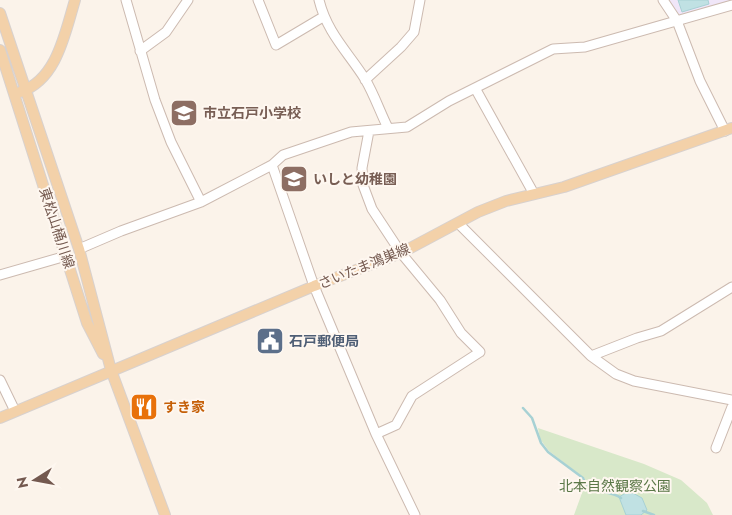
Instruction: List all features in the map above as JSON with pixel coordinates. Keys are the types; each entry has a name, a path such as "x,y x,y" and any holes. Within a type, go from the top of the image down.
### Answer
{"main road":[{"path":"14,94 25,91 48,73 57,58 75,0"},
{"name":"東松山桶川線","path":"0,13 79,250 111,370 165,515"},
{"name":"東松山桶川線","path":"0,50 87,323 111,370"},
{"name":"さいたま鴻巣線","path":"0,418 314,286 401,253 478,212 506,200 564,187 728,129"}],"street":[{"path":"126,0 155,100 171,142 201,202"},
{"path":"140,51 166,32 188,0"},
{"path":"258,0 276,45 323,17"},
{"path":"319,0 323,17 347,55 366,80 388,128"},
{"path":"366,80 414,32 420,0"},
{"path":"663,0 677,21 700,81 728,129"},
{"path":"79,250 129,228 201,202 272,165 283,155 351,132 407,127 449,101 553,49 585,46 732,5"},
{"path":"474,88 534,194"},
{"path":"369,130 362,168 363,185 372,209 401,253 440,300 461,333 480,352 412,396 396,425 376,434"},
{"path":"272,165 314,286 376,434 415,515"},
{"path":"458,223 592,356 616,374 634,381 732,400"},
{"path":"0,275 66,256"},
{"path":"592,356 637,338 661,332 732,287"},
{"path":"0,380 15,411"},
{"path":"716,448 732,407"}],"shaded area":[{"path":"669,0 732,0 682,16"}],"green space":[{"name":"北本自然観察公園","path":"538,428 644,464 681,480 707,503 713,515 574,515 586,482 585,479 549,451 540,439"}],"water":[{"path":"678,0 708,0 709,4 682,12"},
{"path":"629,491 642,498 647,510 641,515 626,515 619,497"}],"building":[{"name":"すき家","path":"150,399 153,410 139,415 135,403"}],"waterway":[{"path":"523,408 532,418 541,443 548,452 583,478 594,489 621,498"},
{"path":"643,511 654,515"}],"place":[{"name":"市立石戸小学校","path":"184,113"},
{"name":"いしと幼稚園","path":"294,179"},
{"name":"石戸郵便局","path":"270,341"},
{"name":"すき家","path":"144,407"}]}
